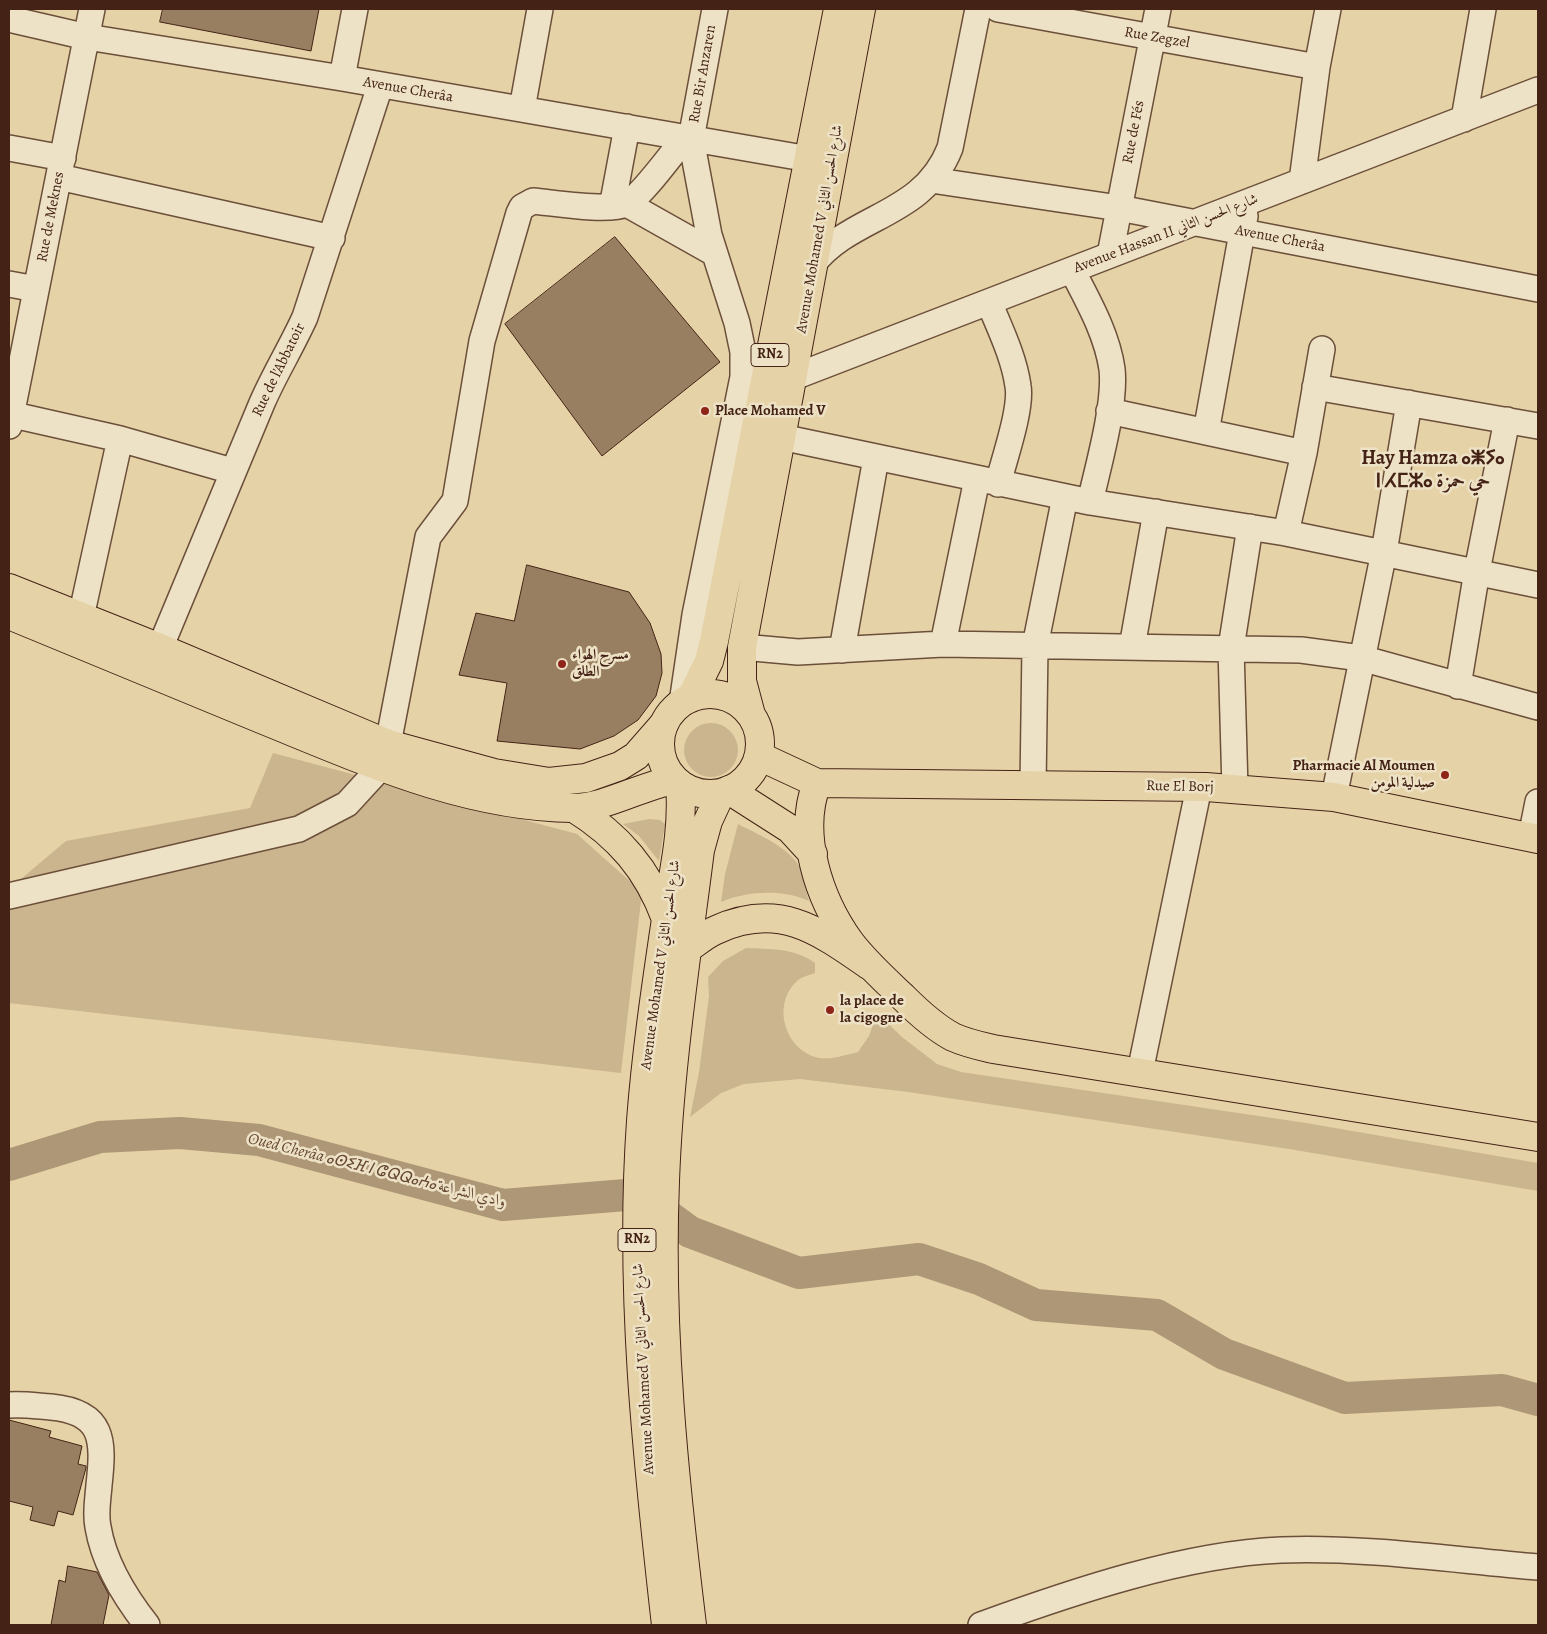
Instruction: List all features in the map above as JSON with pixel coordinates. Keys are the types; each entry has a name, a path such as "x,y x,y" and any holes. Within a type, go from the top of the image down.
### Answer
{"main road":[{"name":"Avenue Mohamed V شارع الحسن الثاني","path":"686,700 706,667 714,641 838,9"},
{"name":"Avenue Mohamed V شارع الحسن الثاني","path":"751,715 742,681 742,647 794,377 813,264 861,9"},
{"path":"9,588 160,648 384,756 531,780 567,781 586,778 620,766 642,750 664,724"},
{"path":"9,615 384,756 490,798 543,806 574,808 598,804 647,786 677,782 699,793 725,792 790,828 813,854"},
{"path":"686,700 704,694 724,696 742,705 751,715"},
{"name":"RN2","path":"677,782 667,770 661,753 661,735 664,724 672,712 686,700"},
{"name":"RN2","path":"725,792 744,781 753,770 759,756 760,741 751,715"},
{"path":"759,756 817,783 811,800 809,820 813,854 821,885 833,914 850,941 870,966 936,1027 954,1037 986,1047 1538,1137"},
{"name":"Avenue Mohamed V شارع الحسن الثاني","path":"677,782 680,831 645,1065 640,1133 637,1240 638,1308 692,1625"},
{"name":"Rue El Borj","path":"817,783 1235,789 1334,797 1534,838"},
{"name":"Avenue Mohamed V شارع الحسن الثاني","path":"666,1625 657,1411 663,1237 672,1068 703,835 725,792"},
{"path":"574,808 609,832 633,858 649,881 666,919"},
{"path":"687,949 714,930 744,920 776,918 807,926 870,966"}],"street":[{"name":"Rue de Meknes","path":"10,418 92,9"},
{"path":"342,78 355,9"},
{"path":"522,109 540,9"},
{"name":"Rue Bir Anzaren","path":"688,138 715,9"},
{"path":"813,264 833,243 889,213 931,180 943,165 950,148 978,9"},
{"name":"Rue Zegzel","path":"998,9 1317,67"},
{"name":"Rue de Fés","path":"1110,255 1158,9"},
{"path":"1302,181 1317,67 1328,9"},
{"path":"1464,119 1483,9"},
{"name":"Avenue Cherâa","path":"9,19 87,37 342,78 809,159"},
{"name":"Rue de l'Abbatoir","path":"160,648 232,471 277,368 294,341 305,317 380,86"},
{"name":"Avenue Hassan II شارع الحسن الثاني","path":"794,377 1538,90"},
{"path":"619,205 627,127"},
{"path":"619,205 639,193 688,138"},
{"path":"686,700 695,615 743,377 743,352 737,323 714,253 688,138"},
{"path":"9,148 61,168 332,238"},
{"name":"Avenue Cherâa","path":"931,180 1119,208 1538,289"},
{"path":"1206,432 1247,202"},
{"path":"9,896 299,829 348,804 384,756 428,538 456,501 482,340 519,213 527,203 619,205 714,253"},
{"path":"1072,270 1106,345 1112,371 1109,411 1090,502"},
{"path":"9,284 36,289"},
{"path":"943,644 988,482 1018,404 1019,387 1012,362 989,302"},
{"path":"1286,533 1304,452 1322,349"},
{"path":"1315,387 1538,426"},
{"path":"1334,797 1384,552 1409,403"},
{"path":"1109,411 1304,452"},
{"path":"10,418 120,439 232,471"},
{"path":"1458,686 1477,571 1507,420"},
{"path":"781,437 1090,502 1286,533 1538,584"},
{"path":"81,617 120,439"},
{"path":"842,650 876,458"},
{"path":"1033,786 1035,646 1065,497"},
{"path":"1132,647 1156,512"},
{"path":"1235,789 1231,648 1250,527"},
{"path":"742,647 798,652 943,644 1301,650 1361,658 1538,707"},
{"path":"1140,1072 1199,787"},
{"path":"1534,838 1538,802"},
{"path":"9,1405 70,1409 85,1416 97,1430 101,1448 97,1512 101,1540 116,1577 147,1625"},
{"path":"981,1625 1106,1584 1197,1561 1238,1554 1281,1550 1336,1550 1538,1567"}],"shaded area":[{"path":"706,723 716,723 726,727 734,735 738,750 734,765 726,773 716,777 706,777 696,773 688,765 684,755 684,745 688,735 696,727"},
{"path":"273,753 577,834 642,892 621,1073 9,1003 9,889 66,841 250,808"},
{"path":"649,819 660,820 665,824 659,861 639,836 623,824"},
{"path":"738,824 773,842 790,855 801,870 809,901 788,895 765,893 731,898 721,902 725,874"},
{"path":"746,948 791,952 799,954 815,963 815,973 803,977 789,990 785,1001 784,1013 789,1035 804,1052 815,1057 831,1058 858,1052 869,1036 877,1013 902,1037 937,1064 961,1072 1306,1123 1538,1163 1538,1191 1289,1149 908,1092 800,1079 744,1084 721,1093 690,1117 699,1072 709,996 708,977 723,961"}],"building":[{"path":"163,9 319,9 311,51 160,22"},
{"path":"615,237 720,362 602,456 505,324"},
{"name":"مسرح الهواء الطلق","path":"527,565 629,592 650,623 661,654 662,673 656,696 638,720 614,736 580,749 497,741 507,683 459,675 476,613 514,621"},
{"path":"9,1420 51,1431 49,1437 82,1446 78,1464 86,1466 86,1468 73,1515 58,1511 54,1526 30,1520 33,1507 9,1501"},
{"path":"68,1566 97,1572 109,1595 103,1625 51,1625 59,1580 65,1582"}],"waterway":[{"name":"Oued Cherâa ⴰⵙⵉⴼ ⵏ ⵛⵕⵕⴰⵄⴰ وادي الشراعة","path":"9,1165 100,1137 180,1133 259,1140 503,1205 638,1194 690,1232 799,1273 919,1259 979,1279 1036,1305 1157,1315 1224,1354 1345,1398 1502,1390 1538,1400"}],"place":[{"name":"Place Mohamed V","path":"705,411"},
{"name":"مسرح الهواء الطلق","path":"562,664"},
{"name":"Pharmacie Al Moumen صيدلية المومن","path":"1445,775"},
{"name":"la place de la cigogne","path":"830,1010"}],"district":[{"name":"Hay Hamza ⴰⵥⵢⴰ ⵏ ⵃⵎⵣⴰ حي حمزة","path":"1433,470"}]}
